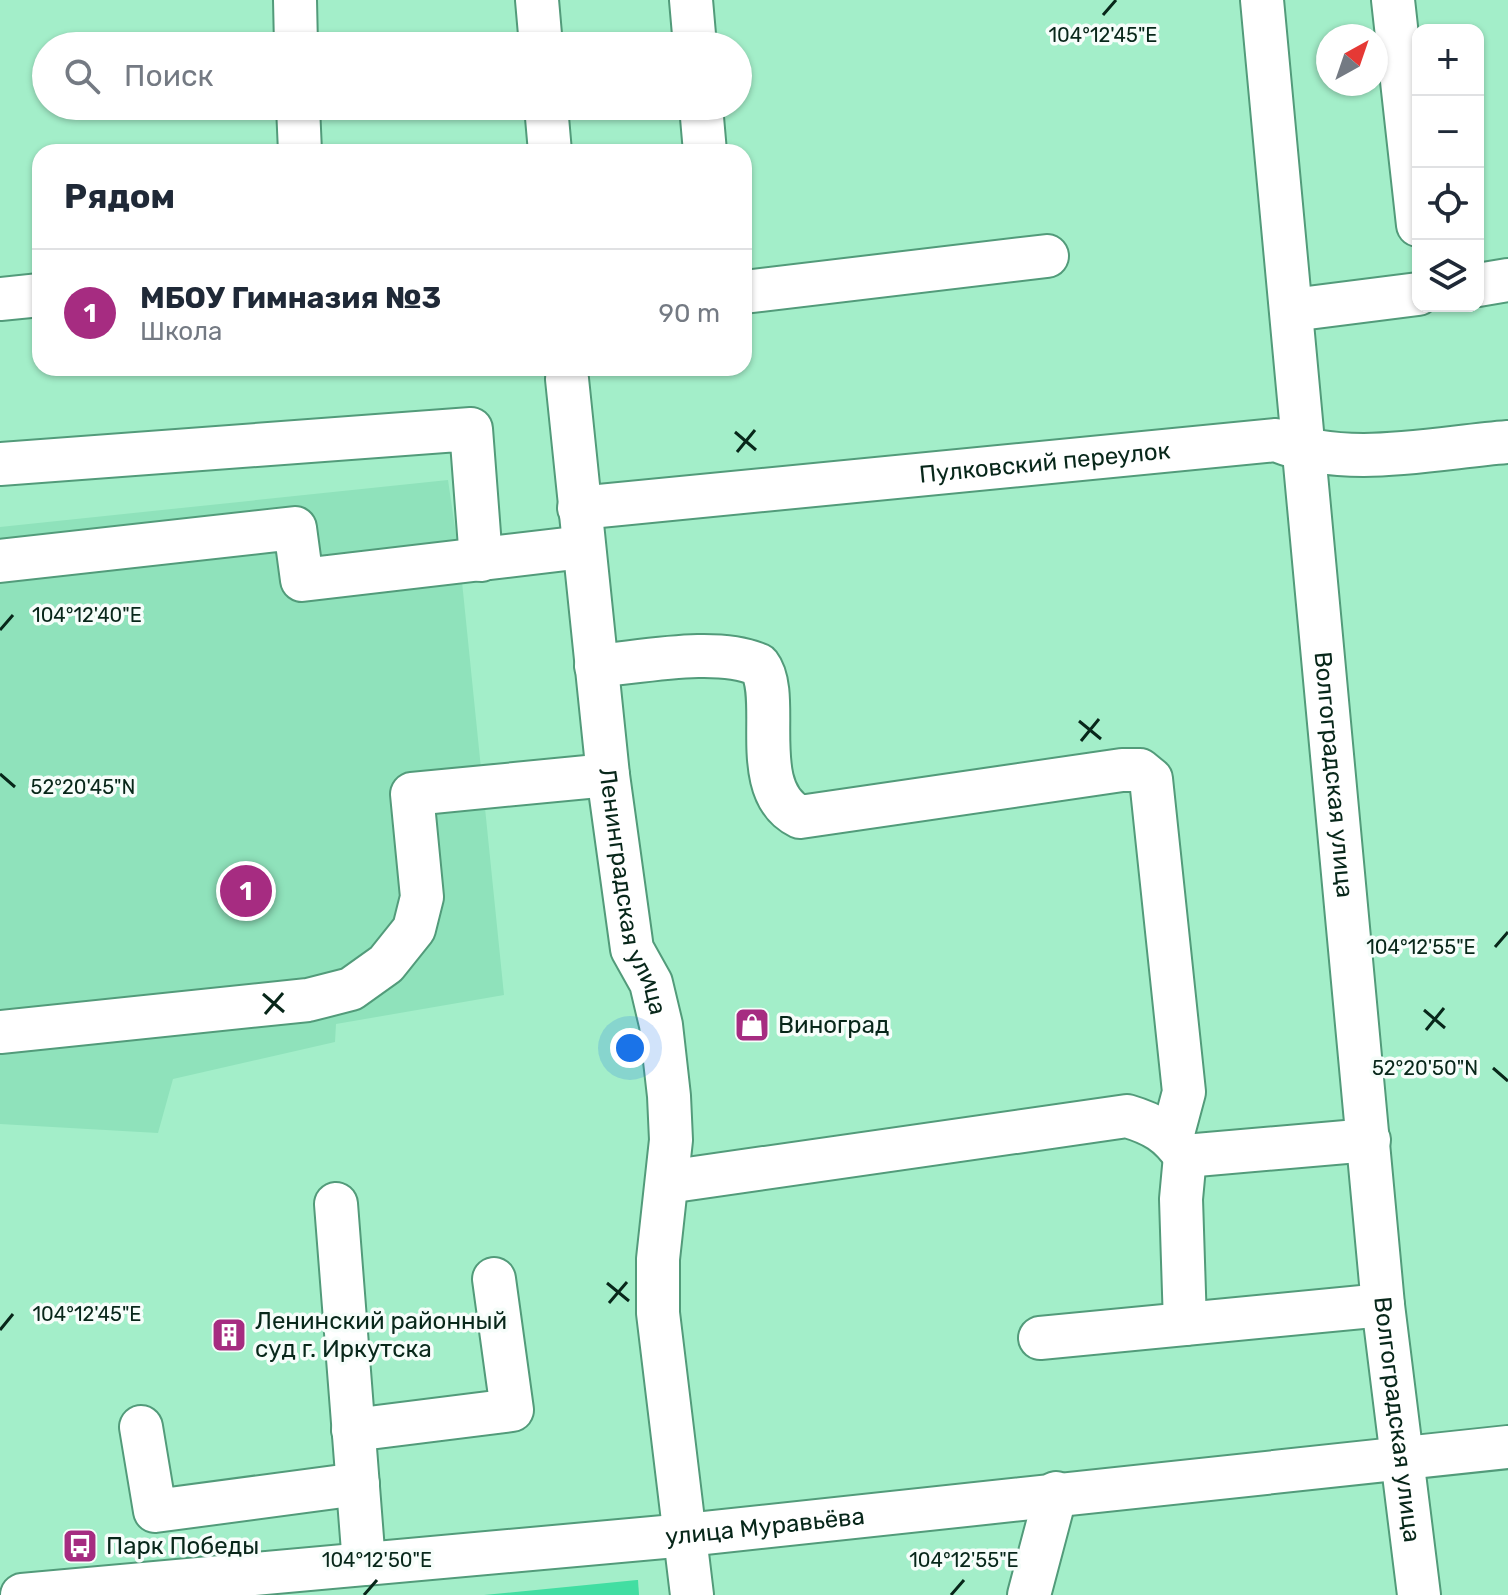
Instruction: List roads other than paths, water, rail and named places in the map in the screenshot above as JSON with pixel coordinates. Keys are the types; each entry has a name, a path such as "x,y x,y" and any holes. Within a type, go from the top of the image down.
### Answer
{"street":[{"path":"295,0 296,32"},
{"path":"537,0 540,32"},
{"path":"691,0 694,32"},
{"name":"Волгоградская улица","path":"1262,0 1383,1305 1419,1595"},
{"path":"1393,0 1412,171"},
{"path":"299,120 300,144"},
{"path":"547,120 549,144"},
{"path":"702,120 704,144"},
{"path":"752,291 1047,256"},
{"path":"1484,284 1508,280"},
{"path":"1292,310 1412,295"},
{"path":"0,299 32,296"},
{"name":"Ленинградская улица","path":"564,376 608,775 632,949 651,983 661,1025 671,1140 658,1259 658,1313 692,1595"},
{"path":"0,464 471,429 481,560"},
{"name":"Пулковский переулок","path":"0,561 295,528 302,580 481,560 581,528 1276,440 1305,452 1348,455 1508,442"},
{"path":"596,666 722,657 759,665 766,683 767,751 773,780 787,811 800,817 1122,770 1140,770 1151,779 1184,1092 1178,1146 1185,1324"},
{"path":"0,1032 308,1000 351,989 386,964 414,929 422,897 412,794 608,775"},
{"path":"667,1182 1127,1116 1152,1123 1178,1146 1369,1140"},
{"path":"336,1204 364,1564"},
{"path":"353,1430 512,1410 494,1279"},
{"path":"1040,1338 1383,1305"},
{"path":"141,1427 155,1511 358,1484"},
{"name":"улица Муравьёва","path":"22,1595 171,1588 364,1564 686,1535 1508,1447"},
{"path":"1029,1595 1056,1493"}],"place":[{"name":"МБОУ Гимназия №3","path":"246,891"},
{"name":"Виноград","path":"752,1025"},
{"name":"Ленинский районный суд г. Иркутска","path":"229,1335"},
{"name":"Парк Победы","path":"80,1546"}]}
